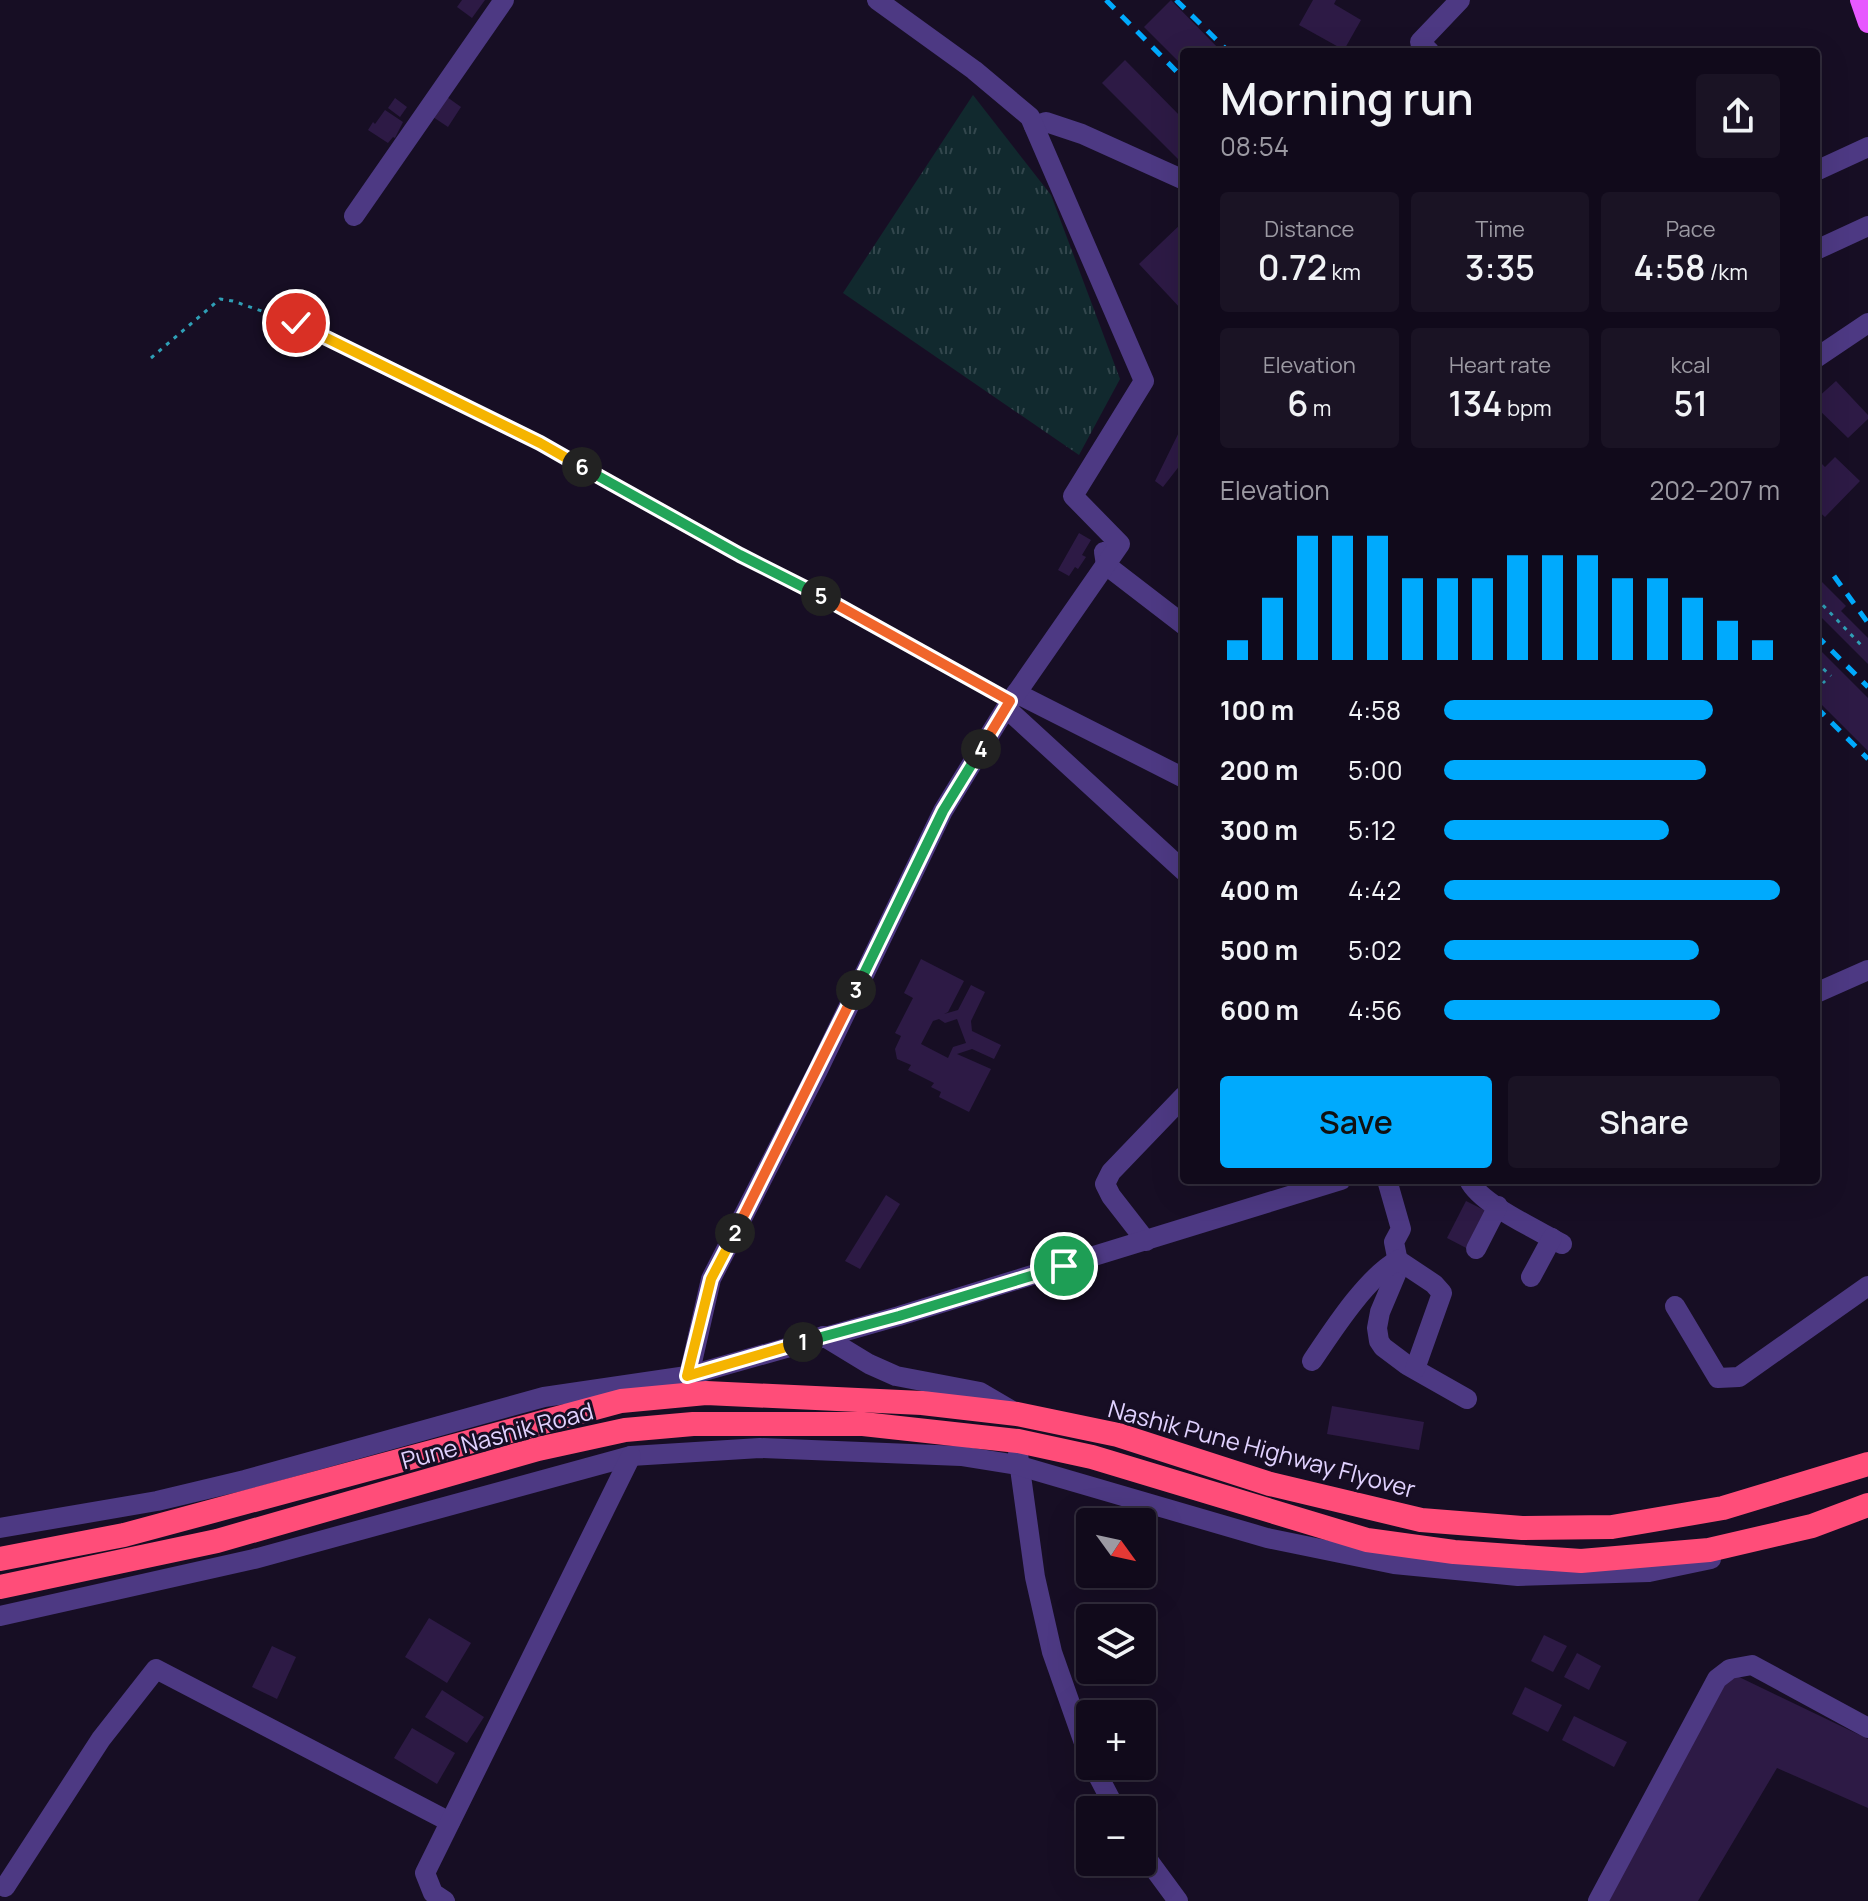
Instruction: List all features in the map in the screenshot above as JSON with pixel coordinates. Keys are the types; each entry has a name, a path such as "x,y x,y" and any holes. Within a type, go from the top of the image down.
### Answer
{"highway":[{"name":"Pune Nashik Road","path":"0,1559 124,1535 686,1384 1017,1414"},
{"name":"Nashik Pune Highway Flyover","path":"1017,1414 1118,1435 1270,1484 1421,1520 1522,1528 1612,1527 1723,1508 1857,1467"},
{"name":"Pune Nashik Road","path":"0,1587 217,1541 538,1449 625,1430 693,1424 863,1424 1018,1453"},
{"path":"1018,1453 1092,1457 1367,1540 1454,1552 1581,1561 1709,1550 1812,1526 1868,1505"}],"main road":[{"path":"1860,0 1868,23"},
{"path":"1857,1467 1868,1451"}],"street":[{"path":"354,216 504,0"},
{"path":"686,1384 711,1279 818,1070 943,811 1011,701 1120,544 1073,496 1144,381 1030,117 974,70 877,0"},
{"path":"1425,47 1460,0"},
{"path":"1034,126 1046,122 1082,134 1180,178"},
{"path":"1820,169 1868,147"},
{"path":"1820,248 1868,226"},
{"path":"1820,355 1868,323"},
{"path":"1106,564 1180,622"},
{"path":"1011,701 1180,776"},
{"path":"1011,701 1180,867"},
{"path":"1820,991 1868,970"},
{"path":"1146,1241 1105,1184 1111,1172 1180,1100"},
{"path":"0,1528 157,1501 245,1480 544,1397 686,1384 823,1336 1146,1241 1282,1189 1315,1184"},
{"path":"1388,1184 1401,1222 1394,1242 1399,1267 1380,1312 1378,1337 1383,1347 1467,1399"},
{"path":"1470,1184 1498,1206 1557,1241 1531,1277"},
{"path":"1476,1249 1498,1206"},
{"path":"1312,1361 1380,1272 1398,1260"},
{"path":"1398,1260 1434,1284 1442,1293 1415,1369"},
{"path":"1675,1306 1718,1378 1739,1377 1868,1286"},
{"path":"823,1336 869,1364 896,1376 980,1392 1017,1414 1018,1453 1035,1577 1052,1652 1076,1720"},
{"path":"0,1616 254,1559 631,1456 760,1448 961,1456 1018,1453 1267,1538 1394,1564 1518,1576 1649,1572 1781,1544 1868,1514"},
{"path":"445,1901 433,1893 425,1873 631,1456"},
{"path":"1598,1901 1717,1679 1730,1669 1752,1665 1868,1728"},
{"path":"5,1887 101,1739 156,1669 450,1822"},
{"path":"1156,1871 1178,1901"}],"path":[{"path":"151,358 220,299 296,323 540,443 740,555 870,621 1011,701"},
{"path":"1820,602 1862,646"},
{"path":"1820,666 1831,676"},
{"path":"1820,678 1825,683"}],"green space":[{"path":"973,95 1051,195 1120,379 1079,455 843,293"}],"building":[{"path":"462,0 485,0 472,18 457,7"},
{"path":"1171,0 1218,48 1180,48 1180,63 1144,27"},
{"path":"1313,0 1336,0 1334,4 1361,20 1345,48 1299,25"},
{"path":"1125,60 1180,116 1179,160 1102,83"},
{"path":"447,97 461,107 448,127 433,117"},
{"path":"395,98 407,107 400,117 388,108"},
{"path":"385,110 403,122 395,138 388,143 368,130"},
{"path":"1180,225 1180,308 1139,264"},
{"path":"1836,381 1868,415 1868,419 1848,438 1820,411 1820,395"},
{"path":"1180,430 1180,465 1163,487 1155,481"},
{"path":"1835,457 1860,481 1825,517 1820,513 1820,462 1825,467"},
{"path":"1079,533 1091,540 1082,555 1086,557 1069,576 1058,570"},
{"path":"1820,580 1846,606 1841,611 1868,638 1868,664 1820,616"},
{"path":"1820,650 1868,698 1868,751 1820,703"},
{"path":"921,959 964,981 944,1014 958,1010 971,985 985,992 971,1021 972,1031 1001,1045 994,1059 972,1049 957,1054 991,1069 969,1112 939,1097 941,1092 931,1087 934,1083 908,1070 911,1065 897,1059 895,1049 901,1036 895,1033 913,998 904,993","holes":["939,1019 945,1023 957,1019 966,1043 953,1047 948,1058 921,1044 933,1021"]},
{"path":"886,1195 900,1204 860,1269 845,1261"},
{"path":"1466,1201 1490,1213 1470,1250 1447,1238"},
{"path":"1332,1406 1424,1422 1419,1450 1327,1434"},
{"path":"429,1618 471,1643 447,1683 405,1657"},
{"path":"1544,1635 1567,1646 1553,1672 1531,1661"},
{"path":"272,1646 296,1657 277,1699 252,1687"},
{"path":"1577,1653 1601,1666 1589,1690 1564,1677"},
{"path":"1737,1676 1868,1739 1868,1808 1777,1768 1698,1901 1606,1901 1725,1677"},
{"path":"1525,1687 1562,1705 1548,1732 1512,1714"},
{"path":"442,1690 484,1717 467,1743 425,1717"},
{"path":"1574,1716 1627,1742 1614,1767 1562,1740"},
{"path":"412,1728 455,1753 437,1784 394,1758"}],"railway":[{"path":"1106,0 1180,75"},
{"path":"1176,0 1225,48"},
{"path":"1834,576 1868,623"},
{"path":"1820,639 1868,687"},
{"path":"1820,711 1868,759"}],"route":[{"path":"296,323 540,443 740,555 870,621 1010,701 943,811 818,1070 711,1279 687,1376 1064,1266"}]}
